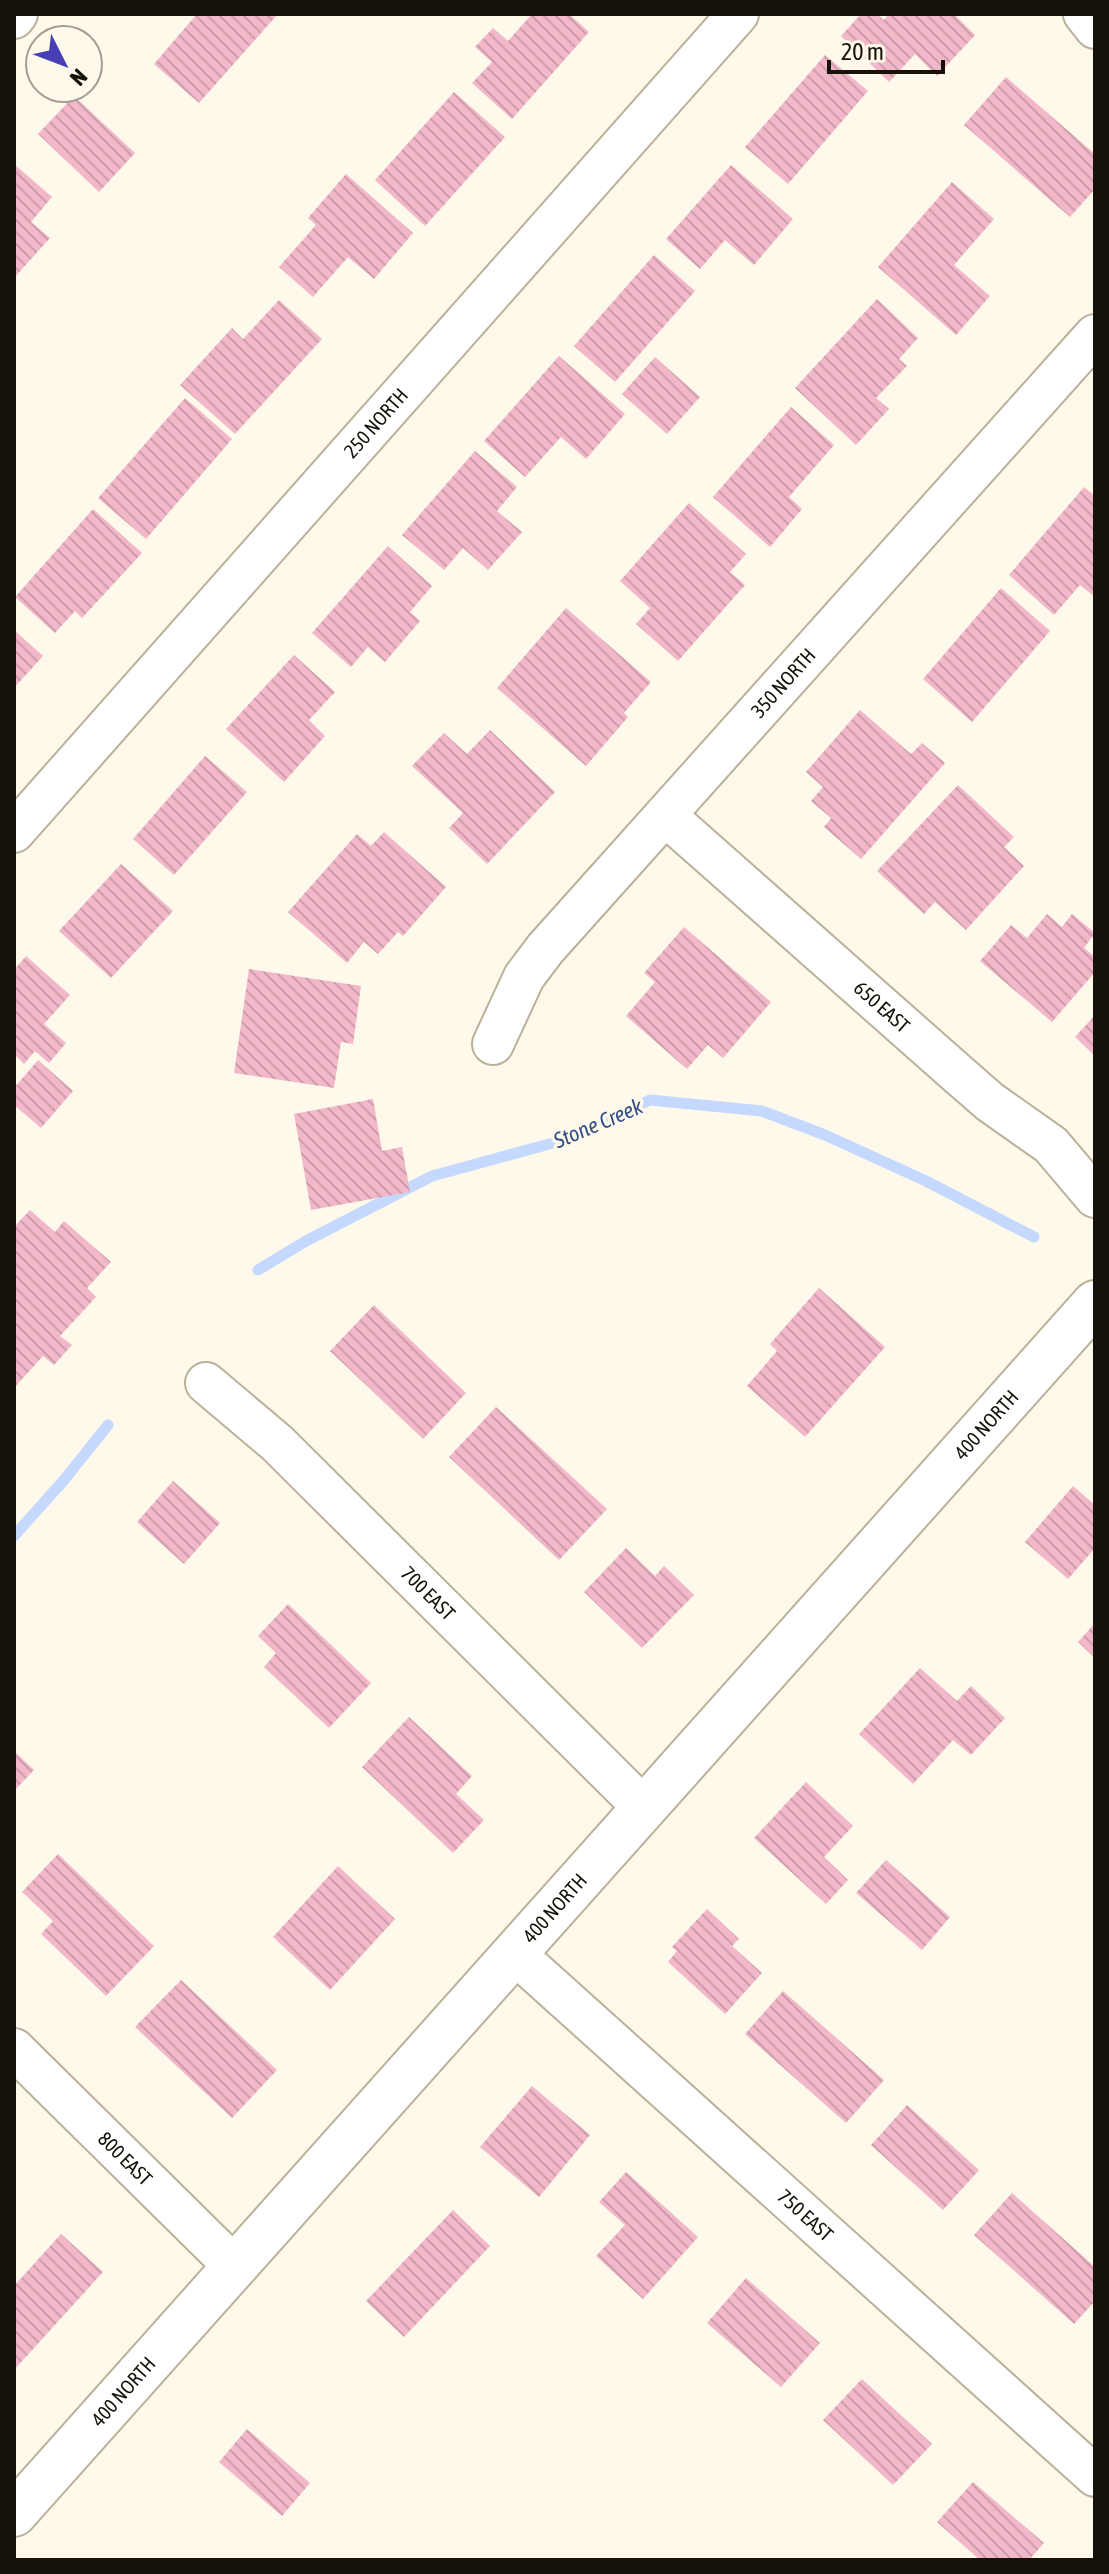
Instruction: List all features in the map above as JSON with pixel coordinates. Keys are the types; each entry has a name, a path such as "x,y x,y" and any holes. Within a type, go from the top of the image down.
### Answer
{"main road":[{"name":"400 NORTH","path":"14,2514 1095,1303"}],"street":[{"name":"250 NORTH","path":"14,832 738,14"},
{"path":"1084,14 1095,28"},
{"name":"350 NORTH","path":"493,1044 524,977 545,949 1095,335"},
{"name":"650 EAST","path":"666,816 990,1102 1051,1145 1095,1197"},
{"name":"700 EAST","path":"206,1383 277,1443 644,1808"},
{"name":"750 EAST","path":"514,1953 1095,2476"},
{"name":"800 EAST","path":"14,2049 235,2267"}],"building":[{"path":"197,14 278,14 199,103 154,64"},
{"path":"532,14 569,14 589,32 512,119 472,83 492,62 475,47 493,28 508,41"},
{"path":"861,14 877,14 884,20 889,14 954,14 975,35 937,76 915,54 889,82 841,36"},
{"path":"825,55 868,91 788,184 745,147"},
{"path":"1006,77 1095,154 1095,189 1070,217 964,125"},
{"path":"454,92 505,137 425,226 375,180"},
{"path":"66,104 83,104 135,153 99,192 38,134"},
{"path":"14,164 52,197 31,222 50,238 14,278"},
{"path":"731,165 793,219 754,265 725,240 700,269 666,239"},
{"path":"346,174 413,233 374,279 348,257 313,297 279,267 316,225 308,218"},
{"path":"952,182 994,219 954,265 990,296 956,335 878,267"},
{"path":"654,255 695,291 615,382 574,346"},
{"path":"877,299 918,338 899,359 907,366 876,398 889,409 856,445 795,388"},
{"path":"279,300 322,339 235,434 180,385 232,328 243,339"},
{"path":"559,356 625,414 586,459 561,437 525,477 484,441"},
{"path":"655,357 700,397 667,434 622,394"},
{"path":"185,398 232,439 146,539 98,498"},
{"path":"791,407 834,445 789,497 802,509 770,547 713,497"},
{"path":"475,451 517,487 497,511 522,532 488,570 463,548 444,570 402,535"},
{"path":"1084,487 1095,496 1095,597 1080,585 1054,615 1009,575"},
{"path":"689,503 746,554 730,572 745,585 678,661 636,624 650,608 620,581"},
{"path":"93,509 142,553 82,618 75,611 55,633 15,597"},
{"path":"388,546 432,586 410,612 420,621 385,662 368,647 351,667 312,633"},
{"path":"1001,588 1050,631 972,722 923,679"},
{"path":"566,608 651,682 624,713 628,717 586,766 497,688"},
{"path":"14,630 43,656 14,688"},
{"path":"294,655 335,692 309,720 325,736 284,782 226,729"},
{"path":"860,710 911,754 922,743 945,763 861,859 824,827 831,818 811,801 823,787 806,772"},
{"path":"490,730 555,792 487,864 449,828 463,813 412,766 444,733 467,754"},
{"path":"205,756 247,792 174,875 133,839"},
{"path":"958,785 1014,837 1004,847 1024,866 966,930 935,902 924,914 877,871"},
{"path":"384,832 446,887 403,936 398,932 378,954 364,942 347,963 288,912 357,834 371,846"},
{"path":"121,864 173,911 111,978 59,931"},
{"path":"1047,914 1062,927 1072,914 1095,933 1084,948 1095,957 1095,972 1052,1022 980,961 1011,925 1027,938"},
{"path":"684,927 771,1002 723,1058 708,1045 687,1069 626,1016 655,982 644,973"},
{"path":"26,956 70,995 44,1024 66,1043 49,1063 35,1051 24,1064 14,1054 14,970"},
{"path":"249,969 361,986 353,1044 341,1042 334,1088 234,1073"},
{"path":"1095,1015 1095,1056 1075,1037"},
{"path":"38,1060 73,1091 41,1128 14,1105 14,1088"},
{"path":"373,1099 382,1151 402,1147 410,1192 311,1210 294,1114"},
{"path":"30,1210 55,1232 64,1221 111,1262 87,1288 96,1297 60,1336 72,1345 54,1365 43,1356 14,1388 14,1227"},
{"path":"819,1288 885,1347 805,1437 747,1386 777,1351 770,1344"},
{"path":"374,1305 466,1393 423,1439 330,1351"},
{"path":"496,1407 607,1509 559,1560 449,1457"},
{"path":"173,1481 220,1523 184,1564 137,1522"},
{"path":"1073,1486 1095,1505 1095,1548 1068,1579 1025,1542"},
{"path":"626,1548 655,1576 664,1566 694,1595 642,1648 584,1592"},
{"path":"288,1604 371,1683 329,1728 264,1667 276,1653 258,1636"},
{"path":"1095,1623 1095,1658 1078,1642"},
{"path":"920,1668 957,1701 971,1686 1005,1718 971,1755 953,1740 913,1784 859,1734"},
{"path":"409,1717 472,1776 456,1794 484,1820 453,1853 362,1767"},
{"path":"14,1751 34,1770 14,1791"},
{"path":"806,1782 853,1826 824,1857 848,1880 826,1904 754,1838"},
{"path":"58,1854 154,1946 106,1996 41,1934 53,1921 22,1892"},
{"path":"886,1860 950,1917 922,1950 856,1893"},
{"path":"338,1866 395,1919 330,1990 273,1937"},
{"path":"707,1909 739,1939 732,1946 762,1973 725,2014 668,1962 677,1951 672,1947"},
{"path":"181,1980 277,2070 232,2118 135,2027"},
{"path":"783,1991 884,2080 846,2123 745,2034"},
{"path":"532,2086 590,2135 539,2197 480,2147"},
{"path":"907,2105 979,2170 943,2210 871,2145"},
{"path":"626,2172 698,2237 643,2299 596,2256 625,2225 599,2202"},
{"path":"1012,2193 1095,2267 1095,2301 1074,2324 974,2235"},
{"path":"453,2210 490,2246 404,2337 366,2301"},
{"path":"61,2234 103,2272 14,2370 14,2286"},
{"path":"746,2278 820,2343 781,2387 707,2323"},
{"path":"862,2379 932,2444 893,2485 823,2420"},
{"path":"247,2429 310,2483 282,2516 219,2462"},
{"path":"973,2482 1044,2543 1029,2560 980,2560 937,2522"}],"waterway":[{"name":"Stone Creek","path":"258,1270 306,1241 432,1176 564,1140 650,1100 762,1111 825,1135 926,1181 1034,1237"},
{"name":"Stone Creek","path":"14,1536 108,1425"}]}
